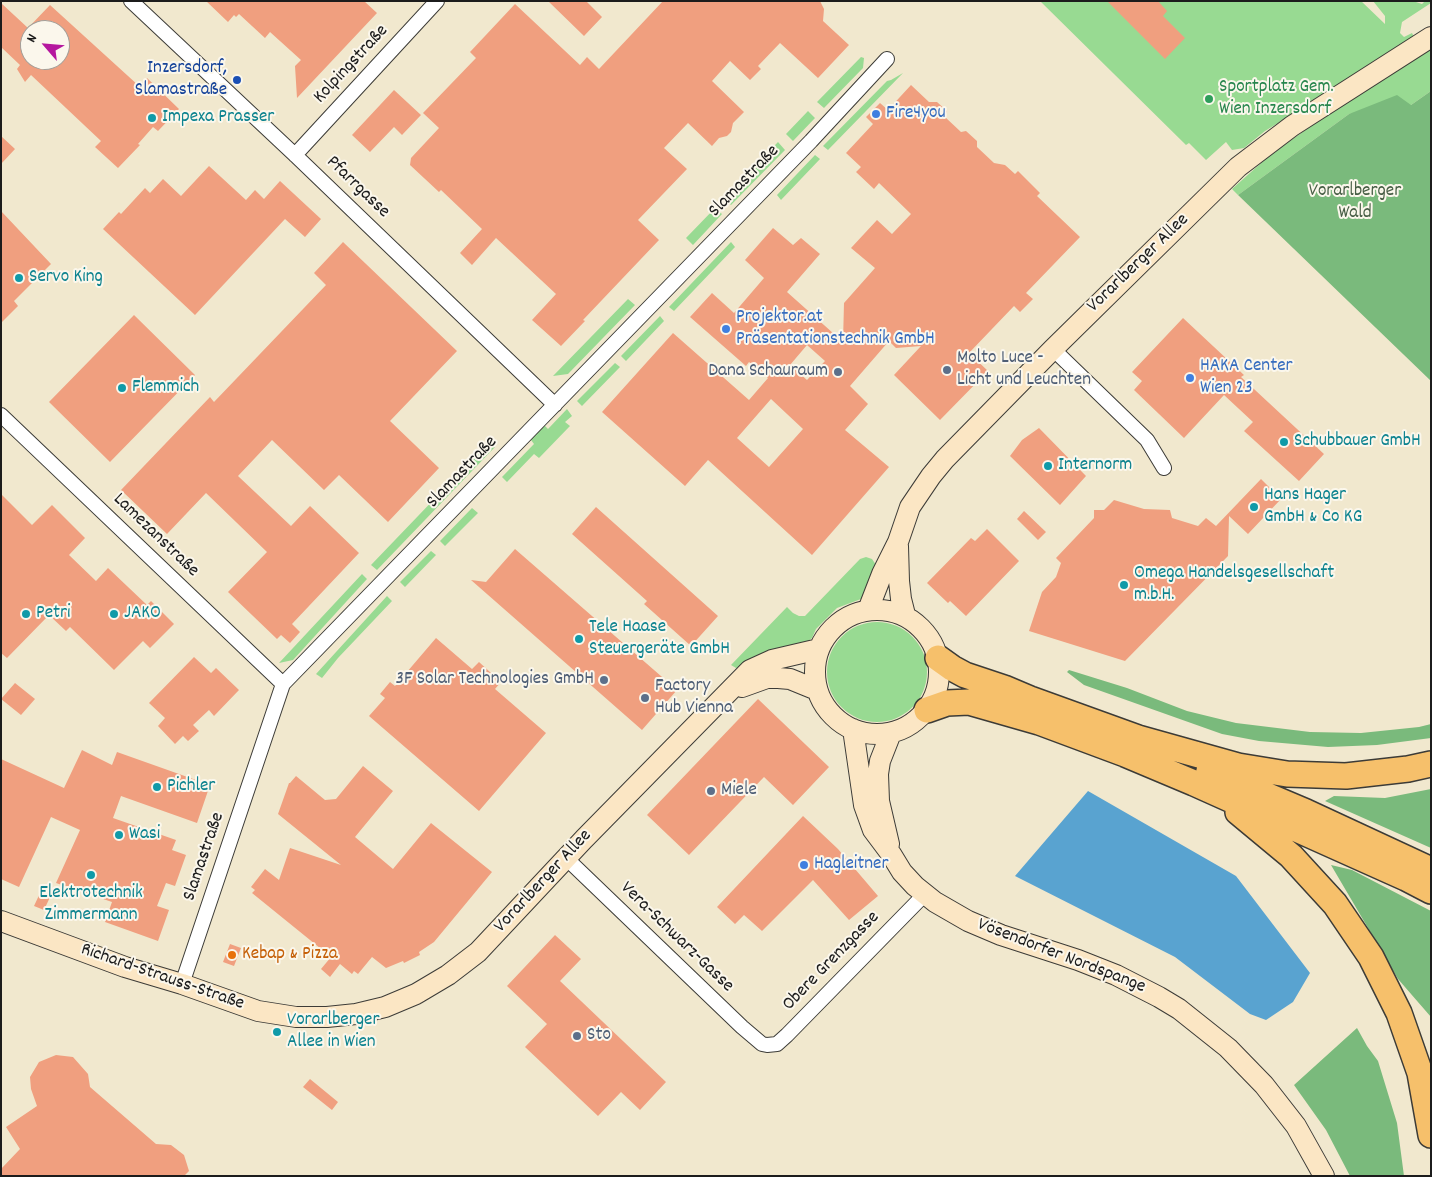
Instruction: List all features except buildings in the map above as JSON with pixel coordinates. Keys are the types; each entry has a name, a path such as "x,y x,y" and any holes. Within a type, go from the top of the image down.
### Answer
{"highway":[{"path":"938,658 965,675 1138,738 1238,766 1287,774 1346,776 1408,769 1431,764"},
{"path":"927,710 960,701 982,704 1039,722 1125,754 1194,783 1431,891"},
{"path":"1138,738 1188,762 1306,812 1431,870"},
{"path":"1194,783 1244,816 1291,856 1335,904 1371,957 1399,1013 1420,1073 1431,1135"}],"main road":[{"name":"Vorarlberger Allee","path":"868,610 882,574 898,542 910,507 931,476 1053,349 1238,167 1292,126 1431,37"},
{"name":"Vorarlberger Allee","path":"898,542 899,581 905,616"},
{"path":"868,610 887,610 905,616 920,625 931,639 938,658 940,679 935,695 927,710 910,725 891,733 870,734 853,729 836,719 823,703 817,690 815,665 819,649 831,631 847,617 868,610"},
{"name":"Vorarlberger Allee","path":"327,1017 356,1014 385,1007 416,994 448,975 478,952 566,858 750,670 772,660 819,649"},
{"name":"Vorarlberger Allee","path":"727,693 767,678 790,679 817,690"},
{"name":"Vösendorfer Nordspange","path":"853,729 864,805 872,830 907,878 925,894 968,921 1001,935 1078,960 1116,975 1179,1009 1228,1048 1264,1085 1296,1126 1324,1176"},
{"name":"Vösendorfer Nordspange","path":"891,733 880,761 878,774 879,801 891,854"},
{"name":"Richard-Strauss-Straße","path":"1,921 125,967 182,984 258,1011 296,1017 327,1017"}],"street":[{"name":"Pfarrgasse","path":"130,1 295,155 555,405"},
{"name":"Kolpingstraße","path":"295,155 437,1"},
{"name":"Slamastraße","path":"182,984 283,684 811,142 887,58"},
{"path":"1053,349 1147,440 1164,468"},
{"name":"Lamezanstraße","path":"1,415 283,684"},
{"name":"Vera-Schwarz-Gasse","path":"566,858 762,1044"},
{"name":"Obere Grenzgasse","path":"762,1044 777,1044 787,1035 925,894"}],"green space":[{"name":"Sportplatz Gem. Wien Inzersdorf","path":"1040,1 1361,1 1385,24 1385,16 1373,1 1413,1 1422,4 1425,1 1431,1 1431,3 1402,22 1400,33 1404,37 1412,33 1415,39 1265,131 1244,148 1232,150 1226,142 1206,160 1189,143 1186,145"},
{"path":"1431,46 1431,91 1411,105 1349,114 1238,195 1232,189 1269,156 1339,106"},
{"path":"861,57 864,58 863,68 824,108 817,102"},
{"path":"903,73 828,150 823,146 887,81"},
{"name":"Vorarlberger Wald","path":"1431,91 1431,381 1238,195 1349,114 1397,95 1411,105"},
{"path":"808,111 815,118 793,141 786,134"},
{"path":"778,142 785,150 731,205 724,198"},
{"path":"815,155 820,159 781,200 777,195"},
{"path":"715,208 722,214 693,245 686,238"},
{"path":"731,242 735,247 674,311 669,307"},
{"path":"628,299 635,305 568,374 553,376"},
{"path":"660,316 664,321 626,361 621,356"},
{"path":"615,363 620,367 582,406 577,401"},
{"path":"567,409 572,416 565,422 570,426 539,458 534,454 507,482 502,477 534,444 531,440 532,437 544,425 548,429"},
{"path":"489,442 495,447 377,570 371,565"},
{"path":"472,508 478,513 445,546 440,541"},
{"path":"431,551 436,555 405,587 400,582"},
{"path":"866,557 872,559 876,565 867,592 861,599 837,608 816,629 812,638 802,646 741,667 736,668 731,665 787,607 799,616 805,616 860,559"},
{"path":"362,574 367,579 293,660 279,663"},
{"path":"387,596 392,601 338,658 322,678 316,674"},
{"path":"877,622 896,626 912,637 923,653 927,672 923,691 912,707 896,718 877,722 858,718 842,707 831,691 827,672 831,653 842,637 858,626"},
{"path":"1069,670 1127,688 1187,711 1236,723 1310,732 1361,733 1431,724 1431,738 1377,745 1328,747 1259,741 1222,734 1084,685 1067,672"},
{"path":"1431,789 1431,848 1325,801 1334,796 1385,798"},
{"path":"1331,865 1352,870 1431,911 1431,1017 1398,979"},
{"path":"1357,1028 1378,1061 1397,1123 1404,1176 1350,1176 1326,1130 1294,1085"}],"water":[{"path":"1088,791 1236,876 1310,973 1293,1002 1266,1020 1250,1014 1175,957 1015,876"}],"place":[{"name":"Inzersdorf, Slamastraße","path":"237,80"},
{"name":"Sportplatz Gem. Wien Inzersdorf","path":"1209,99"},
{"name":"Fire4you","path":"876,114"},
{"name":"Impexa Prasser","path":"152,118"},
{"name":"Servo King","path":"19,278"},
{"name":"Projektor.at Präsentationstechnik GmbH","path":"726,329"},
{"name":"Molto Luce - Licht und Leuchten","path":"947,370"},
{"name":"Dana Schauraum","path":"838,372"},
{"name":"HAKA Center Wien 23","path":"1190,378"},
{"name":"Flemmich","path":"122,388"},
{"name":"Schubbauer GmbH","path":"1284,442"},
{"name":"Internorm","path":"1048,466"},
{"name":"Hans Hager GmbH & Co KG","path":"1254,507"},
{"name":"Omega Handelsgesellschaft m.b.H.","path":"1124,585"},
{"name":"Petri","path":"26,614"},
{"name":"JAKO","path":"114,614"},
{"name":"Tele Haase Steuergeräte GmbH","path":"579,639"},
{"name":"3F Solar Technologies GmbH","path":"604,680"},
{"name":"Factory Hub Vienna","path":"645,698"},
{"name":"Pichler","path":"157,787"},
{"name":"Miele","path":"711,791"},
{"name":"Wasi","path":"119,835"},
{"name":"Hagleitner","path":"804,865"},
{"name":"Elektrotechnik Zimmermann","path":"91,875"},
{"name":"Kebap & Pizza","path":"232,955"},
{"name":"Vorarlberger Allee in Wien","path":"277,1032"},
{"name":"Sto","path":"577,1036"}]}
